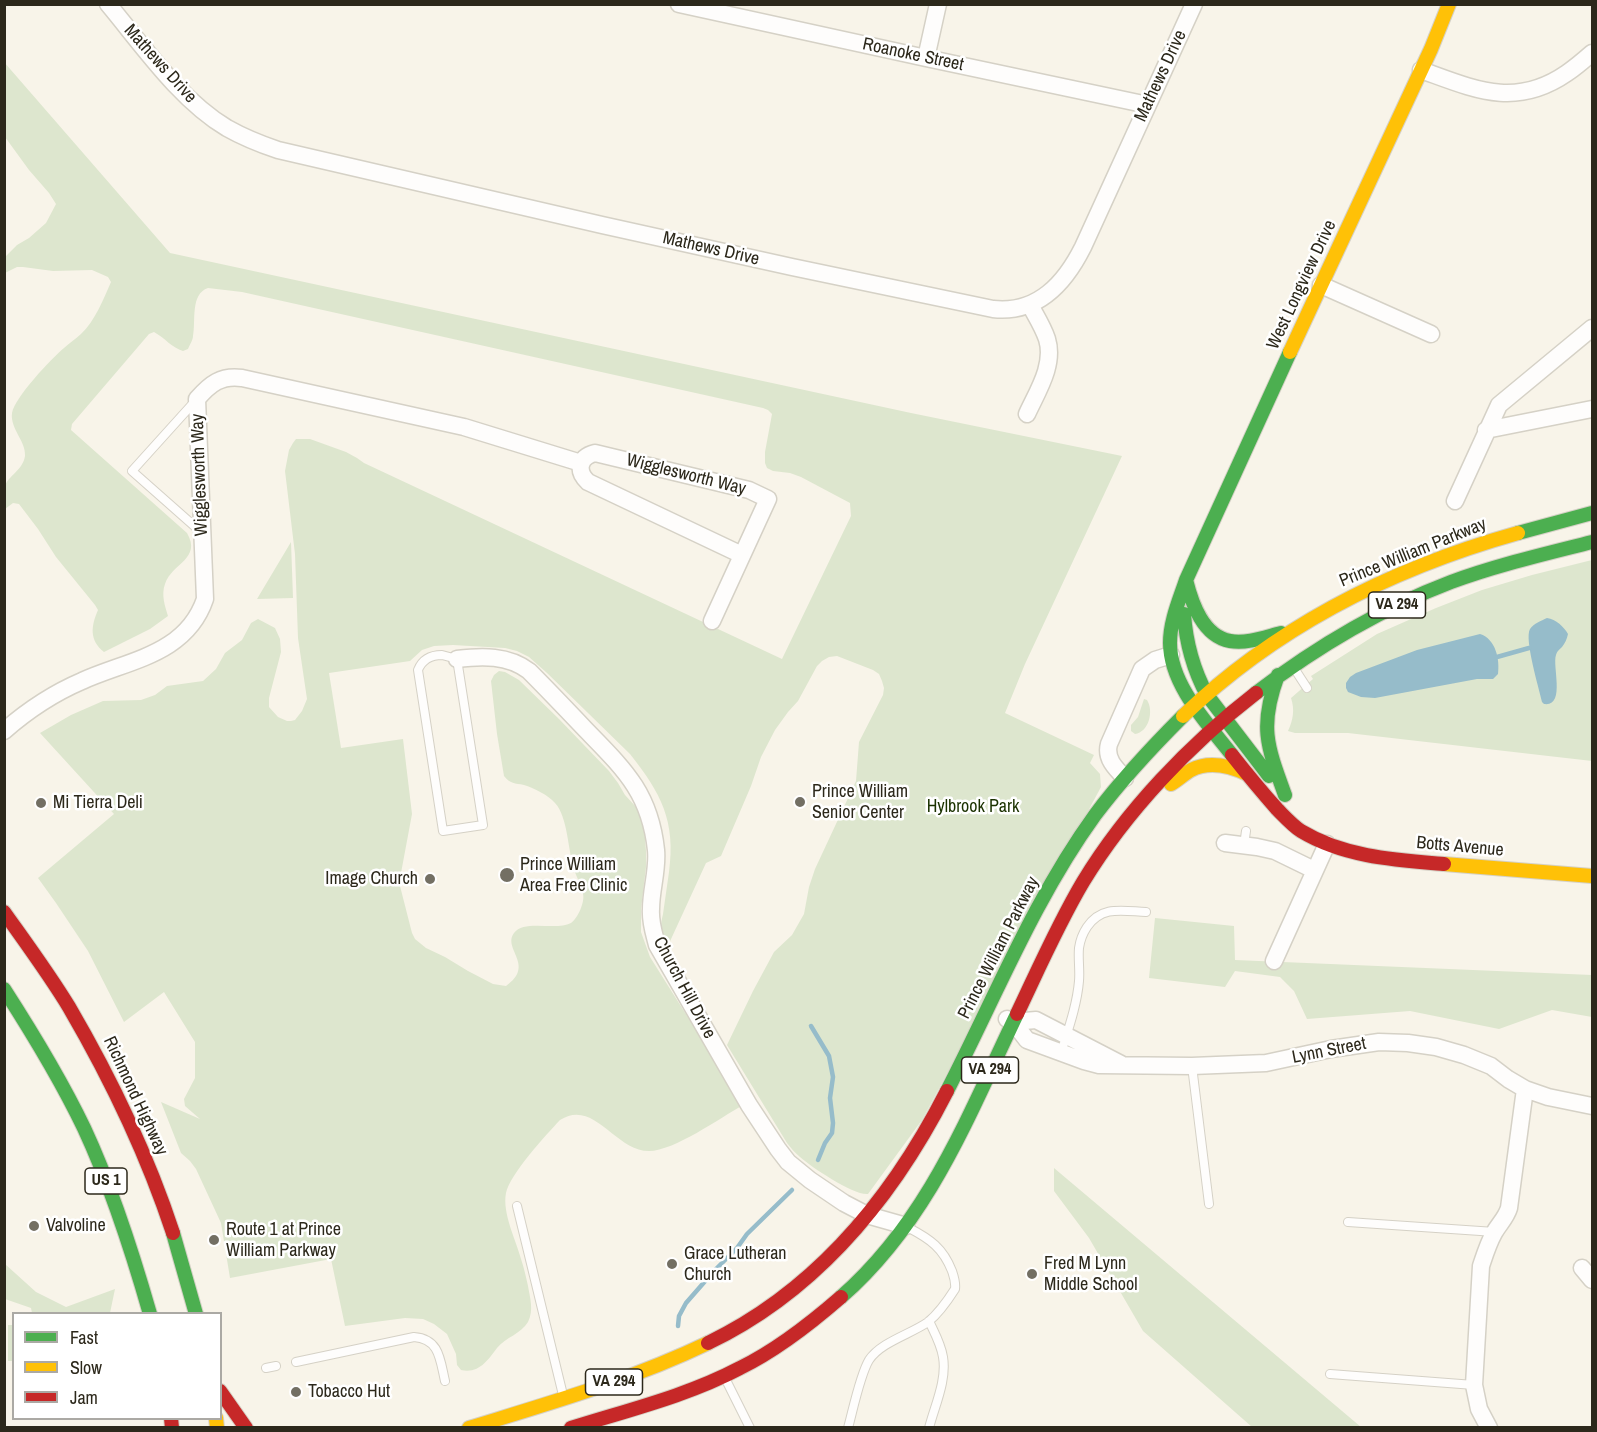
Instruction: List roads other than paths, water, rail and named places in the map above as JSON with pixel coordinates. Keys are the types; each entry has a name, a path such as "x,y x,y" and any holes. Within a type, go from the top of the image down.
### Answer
{"main road":[{"name":"West Longview Drive","path":"1212,730 1181,685 1171,655 1173,617 1186,580 1421,70 1449,4"},
{"name":"Prince William Parkway","path":"571,1428 663,1398 716,1360 767,1308 806,1278 840,1246 867,1215 915,1147 937,1111 1032,919 1067,858 1097,813 1125,778 1170,729 1207,695 1264,650 1294,630 1337,604 1375,585 1467,548 1513,533 1593,513"},
{"name":"Prince William Parkway","path":"469,1428 640,1373 716,1360 744,1366 786,1340 824,1311 872,1267 906,1226 933,1187 1061,922 1094,865 1156,786 1212,730 1278,675 1329,641 1400,604 1434,589 1502,565 1593,542"},
{"name":"West Longview Drive","path":"1186,580 1184,615 1188,650 1199,682 1225,718"},
{"path":"1186,580 1196,612 1205,625 1218,636 1236,642 1294,630"},
{"path":"1278,675 1268,705 1266,731 1272,758 1292,803"},
{"path":"1225,718 1262,768 1327,844"},
{"name":"Botts Avenue","path":"1212,730 1246,774 1284,816 1299,830 1327,844 1384,859 1593,876"},
{"path":"1134,812 1189,771 1198,767 1225,766 1246,774"},
{"name":"Richmond Highway","path":"4,912 64,998 120,1100 145,1156 172,1228 195,1312"},
{"name":"US 1","path":"4,989 50,1064 100,1167 130,1248 149,1312"},
{"path":"222,1394 246,1428"}],"street":[{"name":"Mathews Drive","path":"108,4 182,93 199,108 226,128 278,150 647,235 982,307 1007,310 1030,305 1054,289 1071,269 1194,4"},
{"name":"Roanoke Street","path":"679,4 1148,105"},
{"path":"926,58 938,4"},
{"path":"1421,70 1474,89 1497,94 1511,94 1529,91 1551,83 1593,53"},
{"path":"1321,285 1431,334"},
{"path":"1027,414 1045,374 1049,353 1047,340 1030,305"},
{"path":"1455,501 1498,405 1593,328"},
{"name":"Wigglesworth Way","path":"4,731 22,715 52,696 83,680 166,647 195,620 205,599 197,399 214,382 237,377 464,427 581,463"},
{"path":"1486,430 1593,409"},
{"name":"Wigglesworth Way","path":"712,621 768,500 749,490 595,453 588,455 581,463 582,477 588,482 742,555"},
{"path":"1125,778 1107,753 1109,744 1142,669 1155,660 1171,655"},
{"name":"Church Hill Drive","path":"457,659 496,658 522,665 623,769 636,787 653,830 656,853 651,911 652,928 657,945 749,1105 788,1162 810,1180 844,1203 867,1215 906,1226"},
{"path":"1225,843 1245,838 1314,870"},
{"path":"1274,961 1327,844"},
{"name":"Lynn Street","path":"987,1008 1013,1022 1027,1040 1100,1065 1192,1066 1266,1063 1379,1042 1408,1043 1436,1047 1464,1055 1491,1066 1508,1080 1525,1089 1548,1097 1593,1106"},
{"name":"Lynn Street","path":"1013,1022 1036,1020 1122,1064"},
{"path":"1489,1428 1479,1409 1474,1385 1481,1266 1486,1248 1509,1208 1525,1089"}],"lane":[{"path":"197,399 132,471 202,533"},
{"path":"442,655 457,659 483,825 443,831 418,670 422,663 432,656 442,655"},
{"path":"1293,665 1307,688"},
{"path":"1061,1053 1075,1005 1079,980 1079,946 1083,933 1088,925 1103,912 1111,910 1146,912"},
{"path":"1192,1066 1209,1204"},
{"path":"517,1206 564,1398"},
{"path":"1348,1222 1495,1232"},
{"path":"848,1428 869,1360 884,1347 929,1321 955,1289 956,1283 943,1253 926,1237 906,1226"},
{"path":"929,1321 943,1355 944,1370 929,1428"},
{"path":"296,1362 421,1337 436,1348 446,1381"},
{"path":"716,1360 750,1428"},
{"path":"266,1368 276,1366"},
{"path":"1330,1374 1474,1385"}],"water":[{"path":"1547,618 1554,620 1568,634 1555,660 1557,685 1555,699 1551,703 1544,704 1533,664 1529,634 1534,625"},
{"path":"1480,634 1490,640 1496,651 1498,674 1493,679 1477,679 1375,698 1361,697 1348,692 1346,688 1350,677 1356,673 1417,650"}],"waterway":[{"path":"1497,657 1529,648"},
{"path":"811,1026 829,1056 833,1077 830,1098 832,1133 818,1160"},
{"path":"678,1326 679,1316 686,1303 747,1234 792,1190"}],"place":[{"name":"Prince William Senior Center","path":"800,802"},
{"name":"Mi Tierra Deli","path":"41,803"},
{"name":"Prince William Area Free Clinic","path":"507,875"},
{"name":"Image Church","path":"430,879"},
{"name":"Valvoline","path":"34,1226"},
{"name":"Route 1 at Prince William Parkway","path":"214,1240"},
{"name":"Grace Lutheran Church","path":"672,1264"},
{"name":"Fred M Lynn Middle School","path":"1032,1274"},
{"name":"Tobacco Hut","path":"296,1392"}],"park label":[{"name":"Hylbrook Park","path":"973,807"}]}
